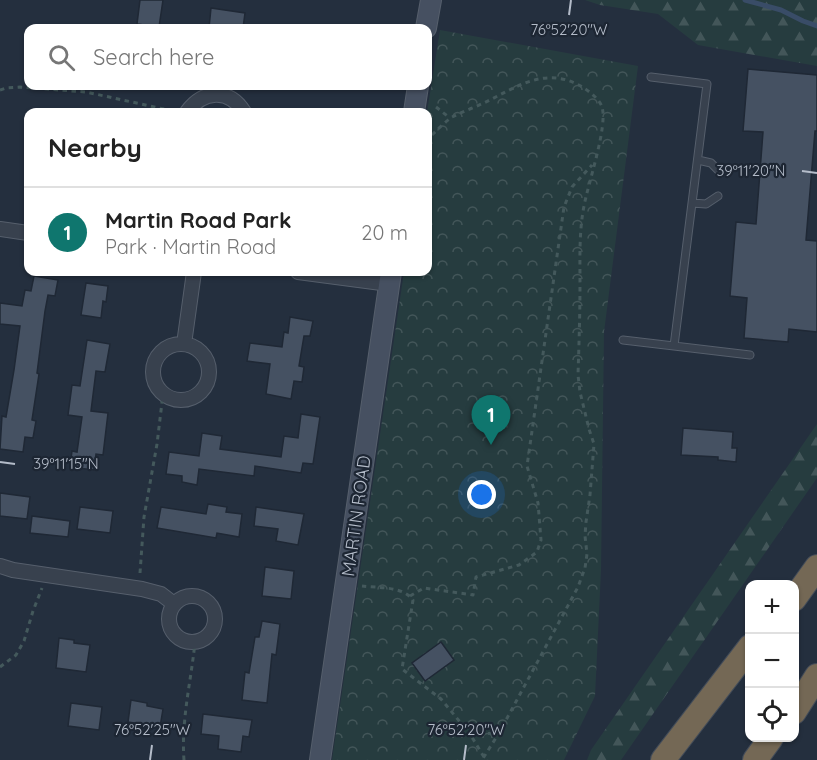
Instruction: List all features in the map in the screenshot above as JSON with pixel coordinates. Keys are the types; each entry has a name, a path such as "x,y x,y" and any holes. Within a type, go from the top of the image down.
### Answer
{"highway":[{"path":"799,583 817,558"},
{"path":"799,593 817,567"},
{"path":"663,760 745,653"},
{"path":"682,760 745,671"},
{"path":"799,700 817,675"},
{"path":"799,705 817,675"},
{"path":"754,760 768,742"},
{"path":"764,760 775,742"}],"street":[{"path":"427,24 430,0"},
{"path":"415,108 417,90"},
{"path":"190,108 194,103 210,95 220,95 231,99 241,108"},
{"path":"0,229 24,232"},
{"path":"184,344 193,276"},
{"path":"359,276 390,278"},
{"name":"MARTIN ROAD","path":"320,760 390,278"},
{"path":"175,344 184,344 194,347 201,353 207,361 209,375 205,386 196,395 188,399 175,399 163,393 156,385 153,366 158,355 166,348 175,344"},
{"path":"0,566 142,589 161,594 174,604"},
{"path":"189,596 198,596 206,600 215,612 216,623 212,632 205,639 195,642 184,641 177,637 170,628 169,622 174,604 189,596"}],"lane":[{"path":"651,77 707,84 674,346"},
{"path":"698,160 711,163 721,173"},
{"path":"692,203 706,204 718,196"},
{"path":"623,340 750,355"}],"path":[{"path":"346,584 401,591 410,596 413,600 402,669 441,699 470,734 483,758 499,733 578,587 585,568 586,522 594,444 582,401 578,375 580,240 583,208 603,123 602,108 596,98 574,83 564,79 539,78 516,86 450,118 432,135"},
{"path":"0,90 24,87"},
{"path":"60,90 86,92 163,108"},
{"path":"436,107 450,118"},
{"path":"410,596 424,588 473,595 476,577 519,565 537,552 541,540 538,503 527,466 564,207 572,187 594,164"},
{"path":"142,589 140,572 144,517 163,393"},
{"path":"0,667 16,655 24,641 46,575"},
{"path":"184,760 184,717 195,642"},
{"path":"470,734 499,733"}],"green space":[{"path":"585,0 817,0 817,66 698,45 658,14 600,5"},
{"path":"440,30 638,66 604,332 601,570 595,696 564,760 332,760 403,276 432,276 432,108 428,108"},
{"path":"817,424 817,478 621,760 587,760 591,750"}],"building":[{"path":"140,0 163,0 159,24 137,24"},
{"path":"211,8 245,13 244,24 209,24"},
{"path":"748,69 817,75 817,131 815,131 806,240 817,241 817,332 789,329 788,342 744,338 747,298 730,296 736,222 756,224 763,132 743,131"},
{"path":"34,276 58,280 55,296 48,295 45,311 32,420 36,421 33,438 25,437 23,452 0,449 2,416 6,417 20,326 0,324 0,303 22,306 25,290 31,291"},
{"path":"86,283 108,286 101,318 81,315"},
{"path":"290,317 313,321 310,336 304,336 299,366 304,367 302,382 294,381 291,399 266,394 270,364 247,361 250,343 282,347 284,332 288,333"},
{"path":"87,340 110,344 105,372 96,371 91,411 108,413 103,455 96,454 94,470 70,467 72,451 77,452 82,417 68,415 72,385 80,386"},
{"path":"301,414 320,417 313,464 303,463 301,473 255,466 254,476 199,469 197,485 182,482 182,476 166,474 169,452 199,456 202,433 222,436 220,449 281,457 284,436 298,438"},
{"path":"683,428 733,432 732,448 737,448 736,462 718,460 718,457 681,455"},
{"path":"0,493 30,497 27,519 0,516"},
{"path":"208,504 227,507 226,512 242,514 239,537 217,533 216,538 157,528 161,507 206,514"},
{"path":"80,507 113,511 110,533 77,529"},
{"path":"256,507 304,514 298,545 276,541 278,529 254,526"},
{"path":"32,516 70,521 68,537 30,533"},
{"path":"265,567 294,571 291,599 262,596"},
{"path":"262,621 280,624 276,655 272,654 267,703 242,700 245,672 249,673 255,637 259,637"},
{"path":"59,638 90,645 86,672 56,668"},
{"path":"441,642 454,660 425,681 412,663"},
{"path":"131,700 163,709 160,727 128,722"},
{"path":"71,703 102,707 99,730 68,726"},
{"path":"203,714 252,720 249,737 243,736 241,752 218,749 219,736 201,734"}],"waterway":[{"path":"745,0 781,10 817,26"}],"place":[{"name":"Martin Road Park","path":"491,445"}]}
